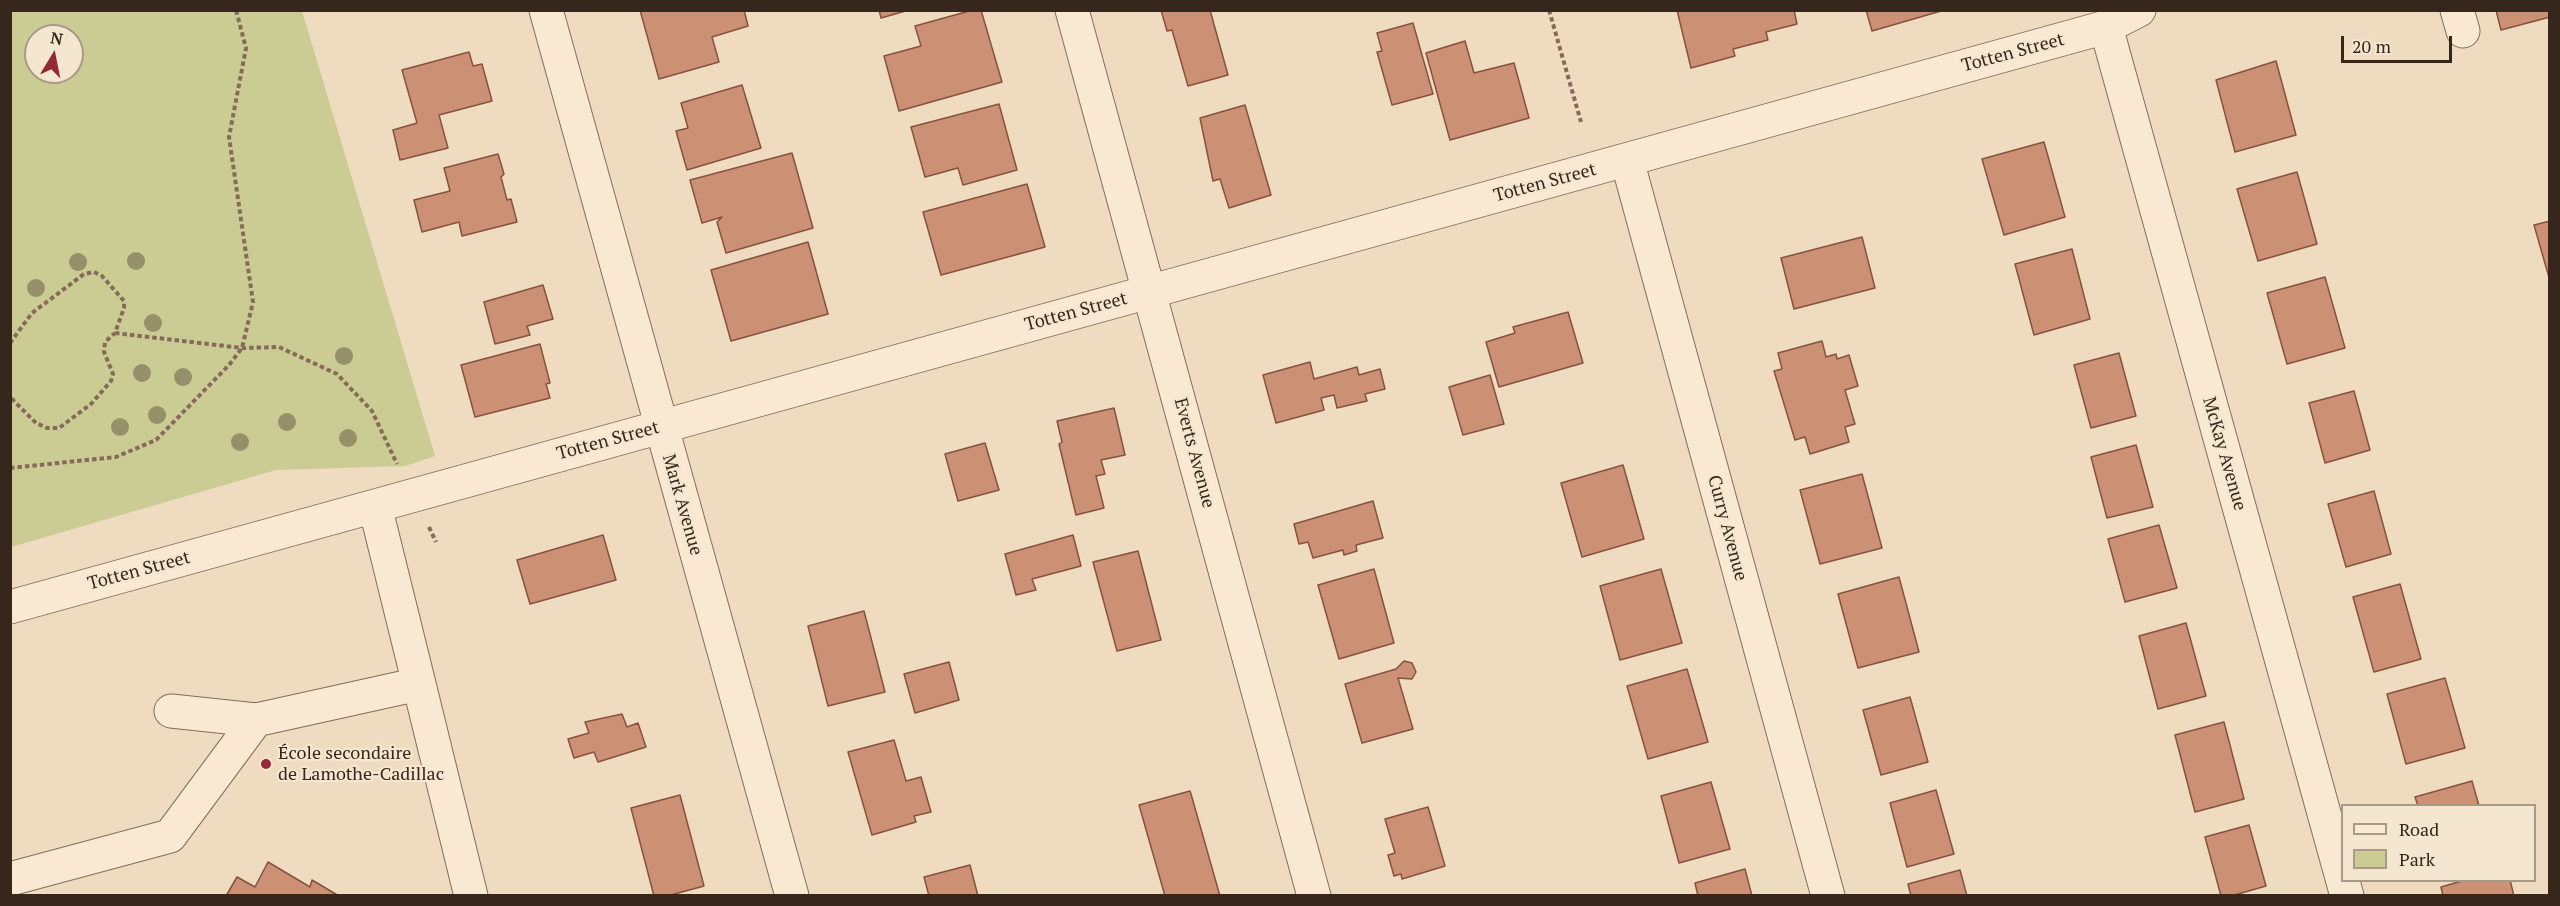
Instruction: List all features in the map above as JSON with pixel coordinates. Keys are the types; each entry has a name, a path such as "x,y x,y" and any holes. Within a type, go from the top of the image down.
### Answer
{"street":[{"name":"Mark Avenue","path":"546,10 792,896"},
{"name":"Everts Avenue","path":"1072,10 1314,896"},
{"name":"Totten Street","path":"10,607 2106,27 2139,10"},
{"name":"McKay Avenue","path":"2106,27 2341,874"},
{"name":"Curry Avenue","path":"1627,160 1828,896"},
{"path":"375,506 471,896"},
{"path":"171,711 256,720 419,684"},
{"path":"10,879 170,836 256,720"}],"path":[{"path":"10,468 116,457 156,440 230,366 242,348 253,302 230,137 246,48 236,10"},
{"path":"1549,10 1581,122"},
{"path":"10,343 32,313 50,297 84,274 94,272 102,276 124,301 124,308 115,333 105,342 104,352 113,374 111,381 91,404 59,428 47,428 36,423 10,397"},
{"path":"115,333 242,348 279,347 337,374 372,411 390,451"}],"green space":[{"path":"11,10 302,11 435,456 405,466 276,470 11,547"}],"building":[{"path":"640,10 744,10 748,26 712,37 719,62 659,79"},
{"path":"879,10 909,10 881,18"},
{"path":"973,10 981,10 1002,82 899,111 884,56 921,46 915,26"},
{"path":"1161,10 1210,10 1228,75 1188,86 1172,30 1167,31"},
{"path":"1677,10 1794,10 1797,24 1766,32 1768,40 1733,49 1735,56 1691,68"},
{"path":"1866,10 1941,10 1941,11 1872,31"},
{"path":"2496,10 2550,10 2550,17 2501,30"},
{"path":"1413,23 1433,94 1392,105 1377,52 1382,51 1377,33"},
{"path":"1465,41 1474,73 1514,63 1529,118 1450,140 1426,53"},
{"path":"469,52 473,66 482,64 492,101 439,115 448,148 400,160 393,130 417,123 402,70"},
{"path":"2276,61 2296,135 2235,152 2216,80"},
{"path":"742,85 761,148 687,170 676,131 688,128 681,103"},
{"path":"999,104 1017,170 963,185 958,168 925,177 911,127"},
{"path":"1245,105 1271,195 1229,208 1220,179 1213,181 1200,118"},
{"path":"2044,142 2065,217 2004,235 1982,159"},
{"path":"792,153 813,228 726,253 717,222 722,217 702,223 690,180"},
{"path":"498,154 504,174 501,177 507,200 511,199 517,222 462,236 459,222 422,232 414,200 450,191 444,168"},
{"path":"2297,172 2317,244 2258,261 2237,189"},
{"path":"1027,184 1045,247 941,275 923,212"},
{"path":"2550,221 2550,281 2534,225"},
{"path":"1862,237 1875,288 1794,309 1781,258"},
{"path":"808,242 828,314 731,341 711,270"},
{"path":"2072,249 2090,319 2034,335 2015,264"},
{"path":"2325,277 2345,348 2287,364 2267,293"},
{"path":"543,285 553,319 527,326 530,335 495,344 484,302"},
{"path":"1568,312 1583,363 1499,387 1486,342 1515,333 1513,327"},
{"path":"1822,341 1826,357 1836,354 1837,359 1849,355 1858,386 1845,390 1855,424 1845,427 1849,442 1810,454 1805,437 1795,440 1774,371 1782,369 1778,353"},
{"path":"540,344 550,383 546,384 550,398 475,417 461,365"},
{"path":"2119,353 2136,416 2091,428 2074,365"},
{"path":"1310,362 1314,379 1357,367 1359,375 1380,369 1385,389 1365,394 1367,401 1337,408 1334,395 1321,398 1324,410 1276,423 1263,375"},
{"path":"1490,375 1504,424 1463,435 1449,387"},
{"path":"2354,391 2370,450 2325,463 2309,403"},
{"path":"1114,408 1125,455 1101,460 1105,474 1096,476 1104,508 1076,515 1059,444 1062,442 1057,421"},
{"path":"985,443 999,490 958,501 945,454"},
{"path":"2136,445 2153,507 2107,518 2091,457"},
{"path":"1623,465 1644,539 1582,557 1561,483"},
{"path":"1862,474 1882,548 1820,564 1800,490"},
{"path":"2374,491 2391,554 2346,567 2328,504"},
{"path":"1373,501 1383,538 1356,545 1357,551 1344,555 1343,550 1313,558 1308,542 1299,544 1294,524"},
{"path":"2159,525 2177,588 2125,602 2108,539"},
{"path":"603,535 616,580 530,604 517,560"},
{"path":"1073,535 1081,566 1032,579 1036,590 1016,595 1005,554"},
{"path":"1138,551 1161,640 1117,651 1093,562"},
{"path":"1374,569 1394,643 1339,659 1318,585"},
{"path":"1661,569 1682,643 1620,660 1600,586"},
{"path":"1899,577 1919,652 1858,668 1838,594"},
{"path":"2400,584 2421,659 2374,672 2353,597"},
{"path":"864,611 885,692 828,706 808,626"},
{"path":"2186,623 2206,696 2158,709 2139,636"},
{"path":"1404,661 1412,663 1416,672 1412,679 1398,678 1413,729 1362,743 1345,684 1396,669"},
{"path":"949,662 959,700 915,713 904,674"},
{"path":"1687,669 1708,742 1648,759 1627,686"},
{"path":"2445,678 2465,748 2406,764 2387,694"},
{"path":"1910,697 1928,762 1881,775 1863,710"},
{"path":"622,714 627,727 638,723 646,747 598,762 594,752 574,758 568,739 589,733 585,722"},
{"path":"2224,722 2244,799 2195,812 2175,735"},
{"path":"894,740 906,781 921,777 931,812 914,816 916,822 872,835 848,752"},
{"path":"2472,781 2478,804 2417,804 2415,797"},
{"path":"1711,782 1730,849 1679,863 1661,796"},
{"path":"1936,790 1954,854 1907,867 1890,803"},
{"path":"1190,791 1220,896 1165,896 1139,805"},
{"path":"680,795 704,886 667,896 654,896 631,808"},
{"path":"1428,807 1445,866 1402,879 1401,874 1394,876 1388,855 1395,853 1385,819"},
{"path":"2249,825 2266,886 2231,896 2221,896 2205,837"},
{"path":"268,862 310,887 312,880 339,896 226,896 237,877 255,887"},
{"path":"970,865 978,896 929,896 924,877"},
{"path":"1745,869 1752,896 1698,896 1695,883"},
{"path":"1960,870 1967,896 1911,896 1908,884"},
{"path":"2458,882 2510,882 2514,896 2443,896 2441,887"}],"place":[{"name":"École secondaire de Lamothe-Cadillac","path":"266,764"}]}
